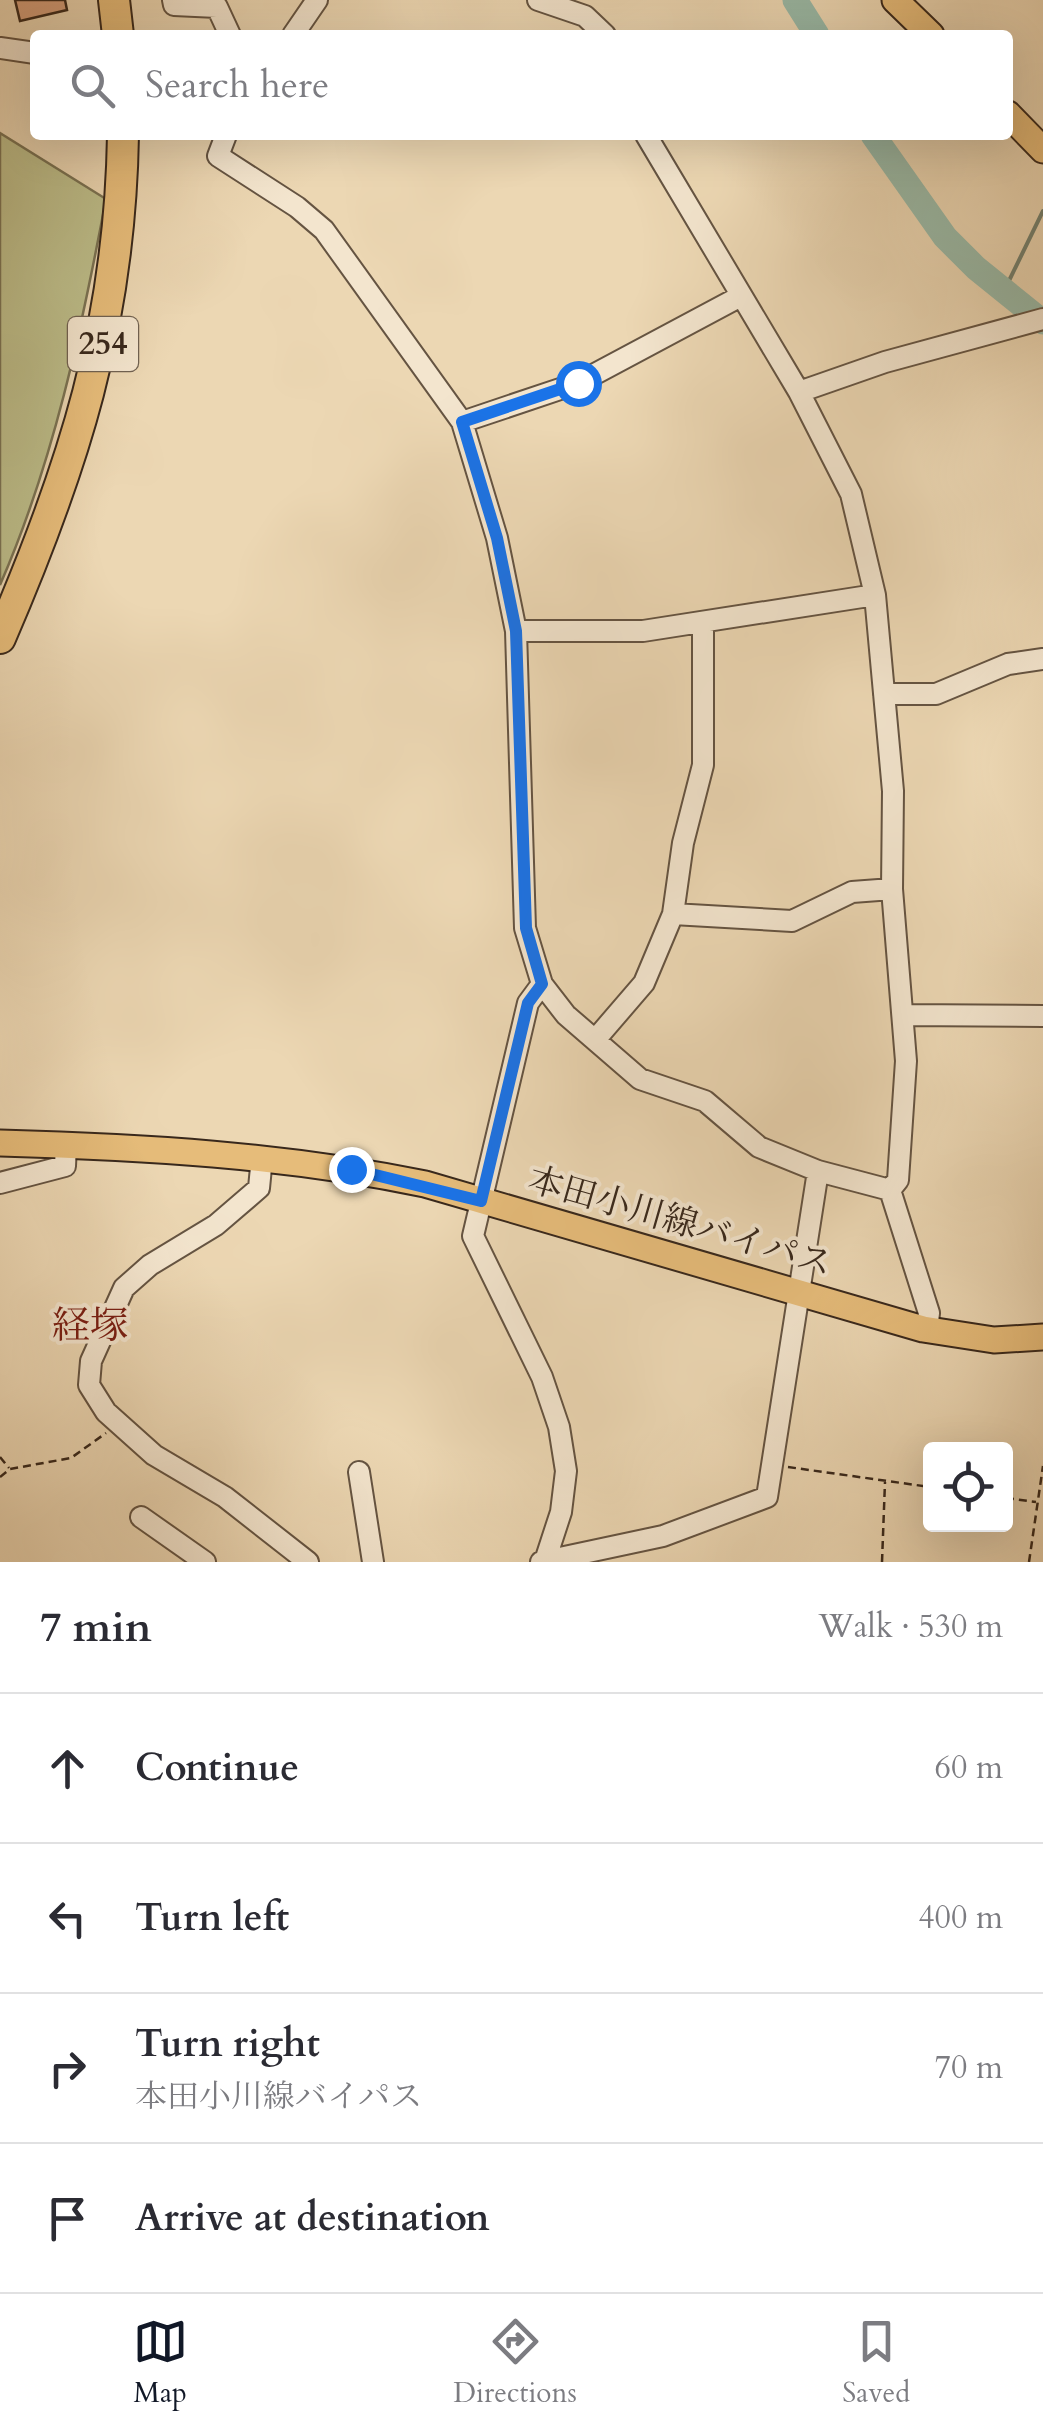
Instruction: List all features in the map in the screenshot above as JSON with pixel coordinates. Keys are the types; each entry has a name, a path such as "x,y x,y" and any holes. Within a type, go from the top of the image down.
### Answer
{"highway":[{"path":"114,0 117,30"},
{"name":"254","path":"0,638 40,545 94,381 115,268 124,140"}],"main road":[{"path":"895,0 925,30"},
{"path":"1013,119 1043,150"},
{"name":"本田小川線バイパス","path":"0,1144 262,1157 351,1169 481,1201 927,1330 994,1340 1043,1337"}],"street":[{"path":"172,0 174,5 217,6 228,30"},
{"path":"296,30 317,0"},
{"path":"538,0 585,16 599,30"},
{"path":"0,48 30,52"},
{"path":"224,140 218,156 297,207 324,230 462,422 497,538 516,631 526,928 542,984 566,1015 640,1079 705,1100 758,1147 818,1170 890,1190"},
{"path":"649,140 799,392 851,494 875,595 893,791 892,889 906,1061 898,1180 890,1190"},
{"path":"462,422 604,371 741,296"},
{"path":"799,392 885,362 1043,320"},
{"path":"516,631 643,631 875,595"},
{"path":"595,1040 644,983 673,914 683,843 703,765 704,622"},
{"path":"884,694 936,694 1008,664 1043,659"},
{"path":"673,914 792,921 852,892 892,889"},
{"path":"542,984 528,1003 472,1236 542,1376 559,1426 566,1471 561,1512 543,1562"},
{"path":"902,1015 1043,1016"},
{"path":"0,1183 65,1166 66,1145"},
{"path":"262,1157 259,1188 216,1225 150,1265 124,1288 91,1361 89,1385 118,1423 154,1455 225,1496 308,1562"},
{"path":"543,1562 663,1536 768,1497 776,1465 818,1170"},
{"path":"890,1190 929,1313 927,1330"},
{"path":"359,1472 373,1562"},
{"path":"141,1517 205,1562"}],"path":[{"path":"0,1477 10,1469 71,1458 118,1423"},
{"path":"0,1457 10,1469"},
{"path":"776,1465 923,1486"},
{"path":"1029,1562 1043,1466"},
{"path":"882,1562 885,1480"},
{"path":"1013,1499 1038,1503"}],"green space":[{"path":"0,133 106,199 76,346 51,443 0,585"}],"building":[{"path":"15,0 65,0 67,10 20,21"}],"waterway":[{"path":"795,0 814,30"},
{"path":"877,140 945,237 976,268 1043,322"},
{"path":"1004,291 1043,211"}],"district":[{"name":"経塚","path":"90,1326"}],"route":[{"path":"351,1169 425,1184 481,1201 528,1003 542,984 526,928 516,631 497,538 462,422 578,383"}]}
